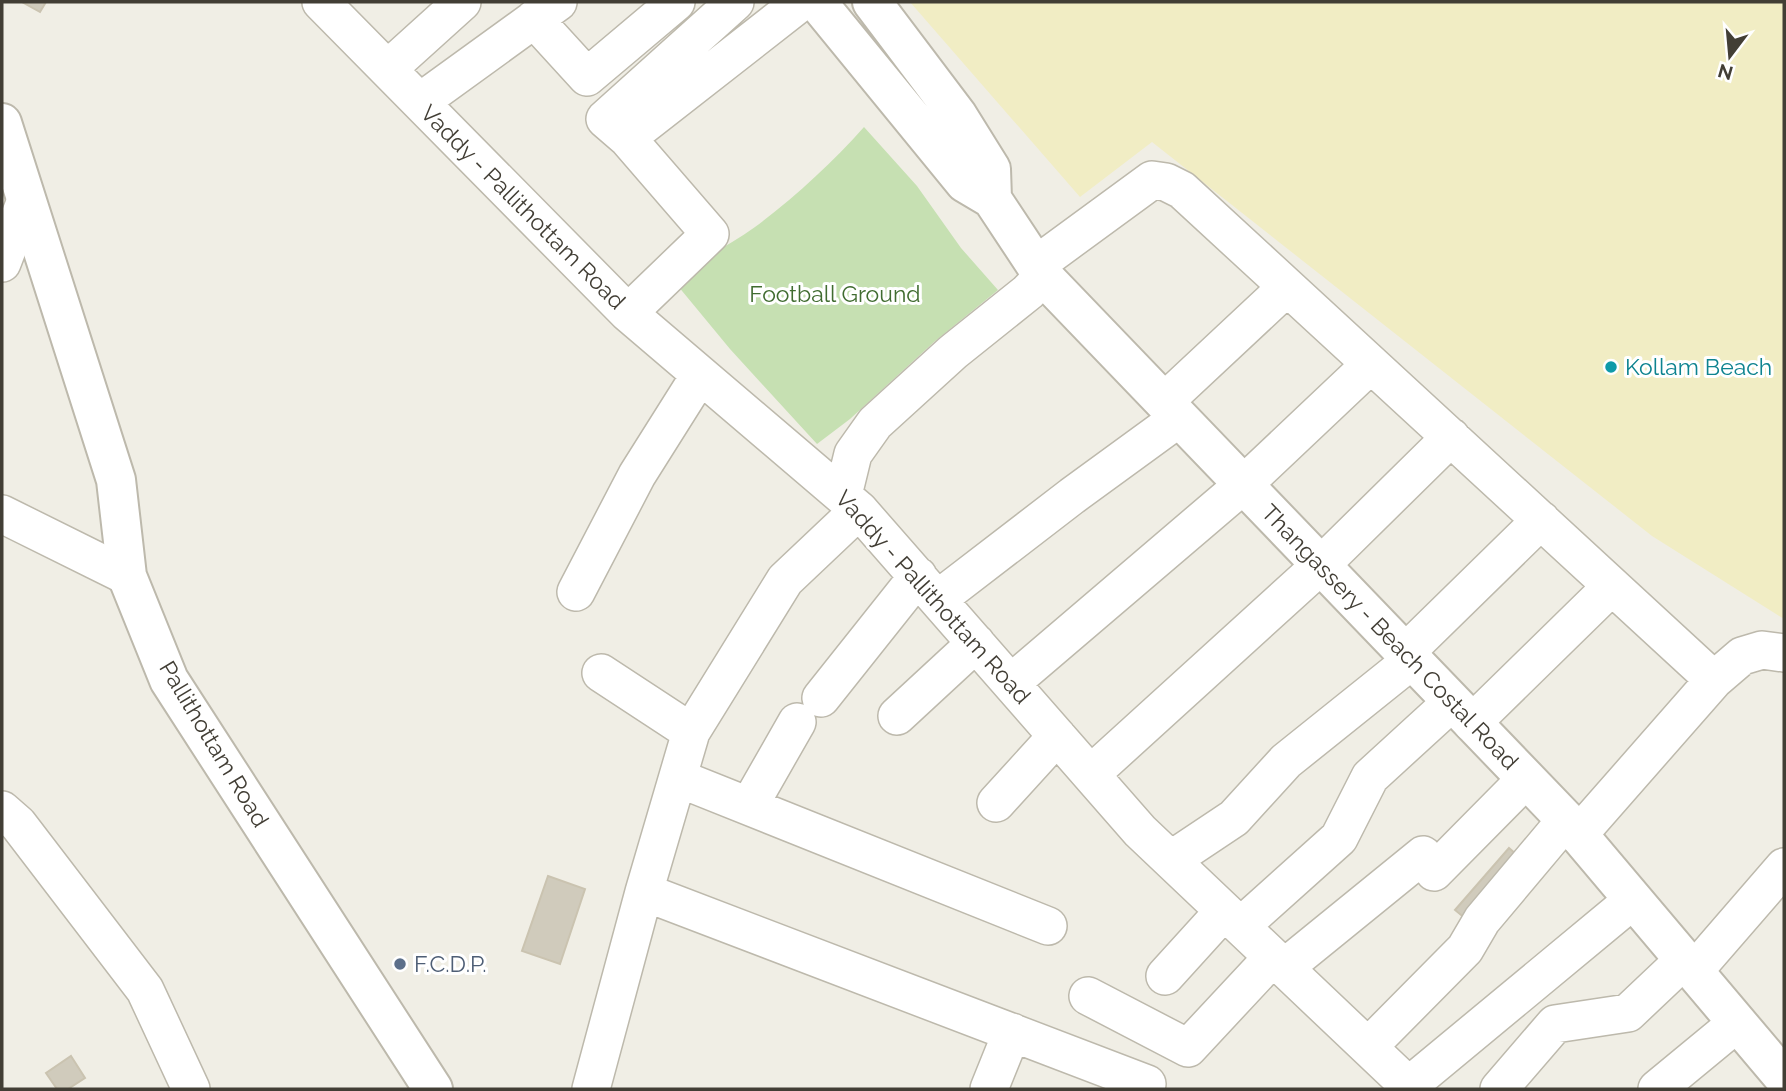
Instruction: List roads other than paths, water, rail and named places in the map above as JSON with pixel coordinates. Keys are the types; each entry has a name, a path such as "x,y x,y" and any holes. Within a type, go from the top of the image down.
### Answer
{"street":[{"path":"400,58 462,2"},
{"path":"420,102 546,10 587,77 676,2"},
{"path":"628,313 710,234 627,138 605,119 735,2"},
{"path":"627,138 801,2"},
{"name":"Thangassery - Beach Costal Road","path":"817,2 965,183 992,199 1039,271 1572,827 1784,1076"},
{"name":"Thangassery - Beach Costal Road","path":"872,2 958,116 991,169 992,199"},
{"name":"Vaddy - Pallithottam Road","path":"329,4 420,102 628,313 851,503 1140,831 1408,1088"},
{"name":"Pallithottam Road","path":"2,123 116,480 127,576 169,680 433,1089"},
{"path":"591,1089 691,732 785,580 851,503 853,454 875,423 921,380 1028,292 1039,271 1152,180 1166,181 1182,190 1714,680"},
{"path":"2,263 26,200"},
{"path":"749,806 809,710 928,588 1072,495 1172,410 1287,287"},
{"path":"1011,683 1243,485 1371,364"},
{"path":"576,592 637,475 700,375"},
{"path":"1091,774 1321,565 1451,437"},
{"path":"2,514 127,576"},
{"path":"1171,860 1234,818 1286,761 1409,656 1541,520"},
{"path":"1165,976 1233,919 1339,838 1370,777 1462,712 1612,586"},
{"path":"897,716 976,643"},
{"path":"1368,1047 1465,949 1482,920 1714,680 1742,656 1762,650 1784,653"},
{"path":"601,673 691,732"},
{"path":"996,803 1057,736"},
{"path":"678,778 1048,926"},
{"path":"1088,996 1188,1048 1278,962 1423,855 1434,872 1526,779"},
{"path":"2,810 18,824 145,989 191,1089"},
{"path":"1499,1089 1555,1024 1628,1013 1689,965 1784,867"},
{"path":"645,892 1147,1084"},
{"path":"1408,1088 1633,900"},
{"path":"1657,1089 1738,1023"},
{"path":"989,1089 1012,1032"}],"place":[{"name":"Kollam Beach","path":"1611,367"},
{"name":"F.C.D.P.","path":"400,964"}],"park label":[{"name":"Football Ground","path":"835,294"}]}
